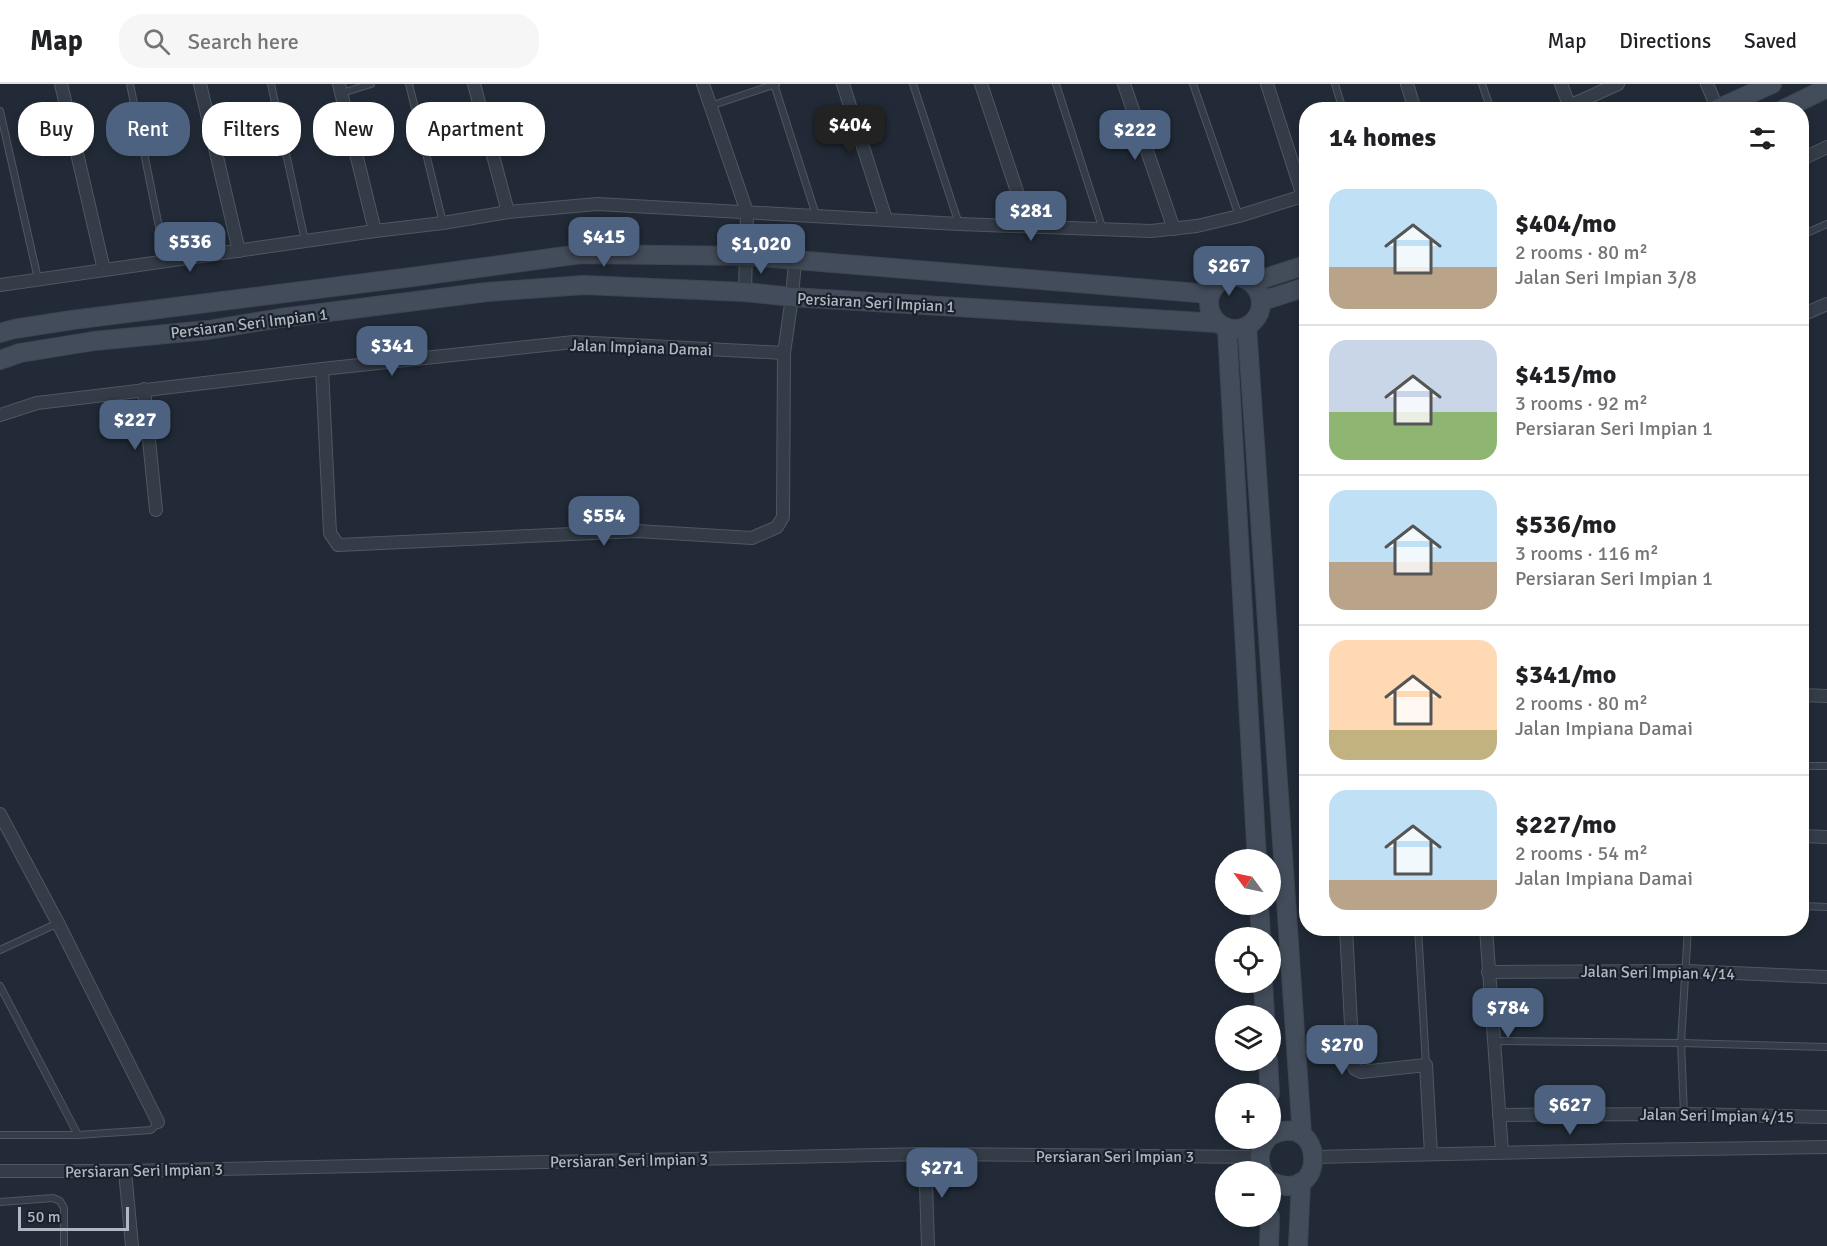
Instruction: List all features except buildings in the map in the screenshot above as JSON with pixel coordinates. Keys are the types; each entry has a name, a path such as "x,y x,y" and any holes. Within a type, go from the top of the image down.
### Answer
{"street":[{"path":"61,84 104,270"},
{"path":"200,84 239,251"},
{"path":"474,84 508,212"},
{"path":"703,84 747,212 745,292"},
{"path":"843,84 886,219"},
{"path":"981,84 1029,227"},
{"path":"1124,84 1174,229"},
{"path":"1267,84 1299,177"},
{"path":"1407,84 1413,102"},
{"path":"1561,84 1563,102"},
{"path":"1576,102 1618,84"},
{"path":"1707,84 1714,102"},
{"path":"1732,102 1772,84"},
{"path":"340,88 375,231"},
{"path":"1798,102 1827,88"},
{"path":"1809,156 1827,147"},
{"path":"0,285 508,212 597,204 959,224 1151,231 1197,226 1239,216 1299,197"},
{"name":"Persiaran Seri Impian 1","path":"0,333 72,320 412,278 581,254 747,256 1210,294"},
{"path":"322,369 330,533 338,545 637,531 752,538 777,527 783,517 784,353 795,261"},
{"path":"1253,282 1299,267"},
{"path":"1234,276 1244,277 1253,282 1259,291 1262,301 1261,311 1256,320 1247,327 1237,329 1222,325 1211,315 1210,294 1215,285 1224,279 1234,276"},
{"name":"Persiaran Seri Impian 1","path":"0,360 20,353 94,341 208,330 281,318 487,292 584,285 745,292 1222,325"},
{"path":"1262,301 1299,289"},
{"path":"1809,312 1827,304"},
{"path":"1222,325 1256,849"},
{"path":"1247,327 1302,1135"},
{"name":"Jalan Impiana Damai","path":"0,415 37,403 144,389 574,342 784,353"},
{"path":"144,389 156,510"},
{"path":"1809,695 1827,696"},
{"path":"0,814 58,923 158,1122"},
{"path":"1809,836 1827,837"},
{"path":"1346,936 1353,1064 1355,1069 1361,1072 1426,1065 1431,1154"},
{"path":"1486,936 1502,1152"},
{"name":"Jalan Seri Impian 4/14","path":"1488,972 1686,971 1827,977"},
{"name":"Jalan Seri Impian 4/15","path":"1499,1115 1684,1114 1827,1117"},
{"path":"1281,1132 1292,1131 1302,1135 1313,1149 1314,1157 1311,1171 1301,1182 1291,1186 1281,1186"},
{"path":"1314,1157 1827,1147"},
{"path":"925,1154 928,1246"},
{"name":"Persiaran Seri Impian 3","path":"0,1171 125,1171 925,1154 1215,1163"},
{"path":"125,1171 132,1246"},
{"path":"1298,1246 1301,1182"},
{"path":"1269,1246 1270,1227"}],"lane":[{"path":"130,84 166,261"},
{"path":"271,84 305,241"},
{"path":"340,88 371,84"},
{"path":"409,84 442,223"},
{"path":"710,106 775,84 816,215"},
{"path":"913,84 959,224"},
{"path":"1056,84 1103,230"},
{"path":"1193,84 1239,216"},
{"path":"1335,84 1341,102"},
{"path":"1482,84 1488,102"},
{"path":"0,111 38,279"},
{"path":"1809,232 1827,224"},
{"path":"1809,766 1827,766"},
{"path":"1809,906 1827,907"},
{"path":"0,950 58,923"},
{"path":"1418,936 1426,1065"},
{"path":"1684,1114 1682,1043 1688,936"},
{"path":"0,986 78,1135"},
{"path":"1493,1041 1827,1047"},
{"path":"0,1135 78,1135 151,1130 158,1122"},
{"path":"0,1202 53,1198 60,1201 64,1208 64,1246"}]}
